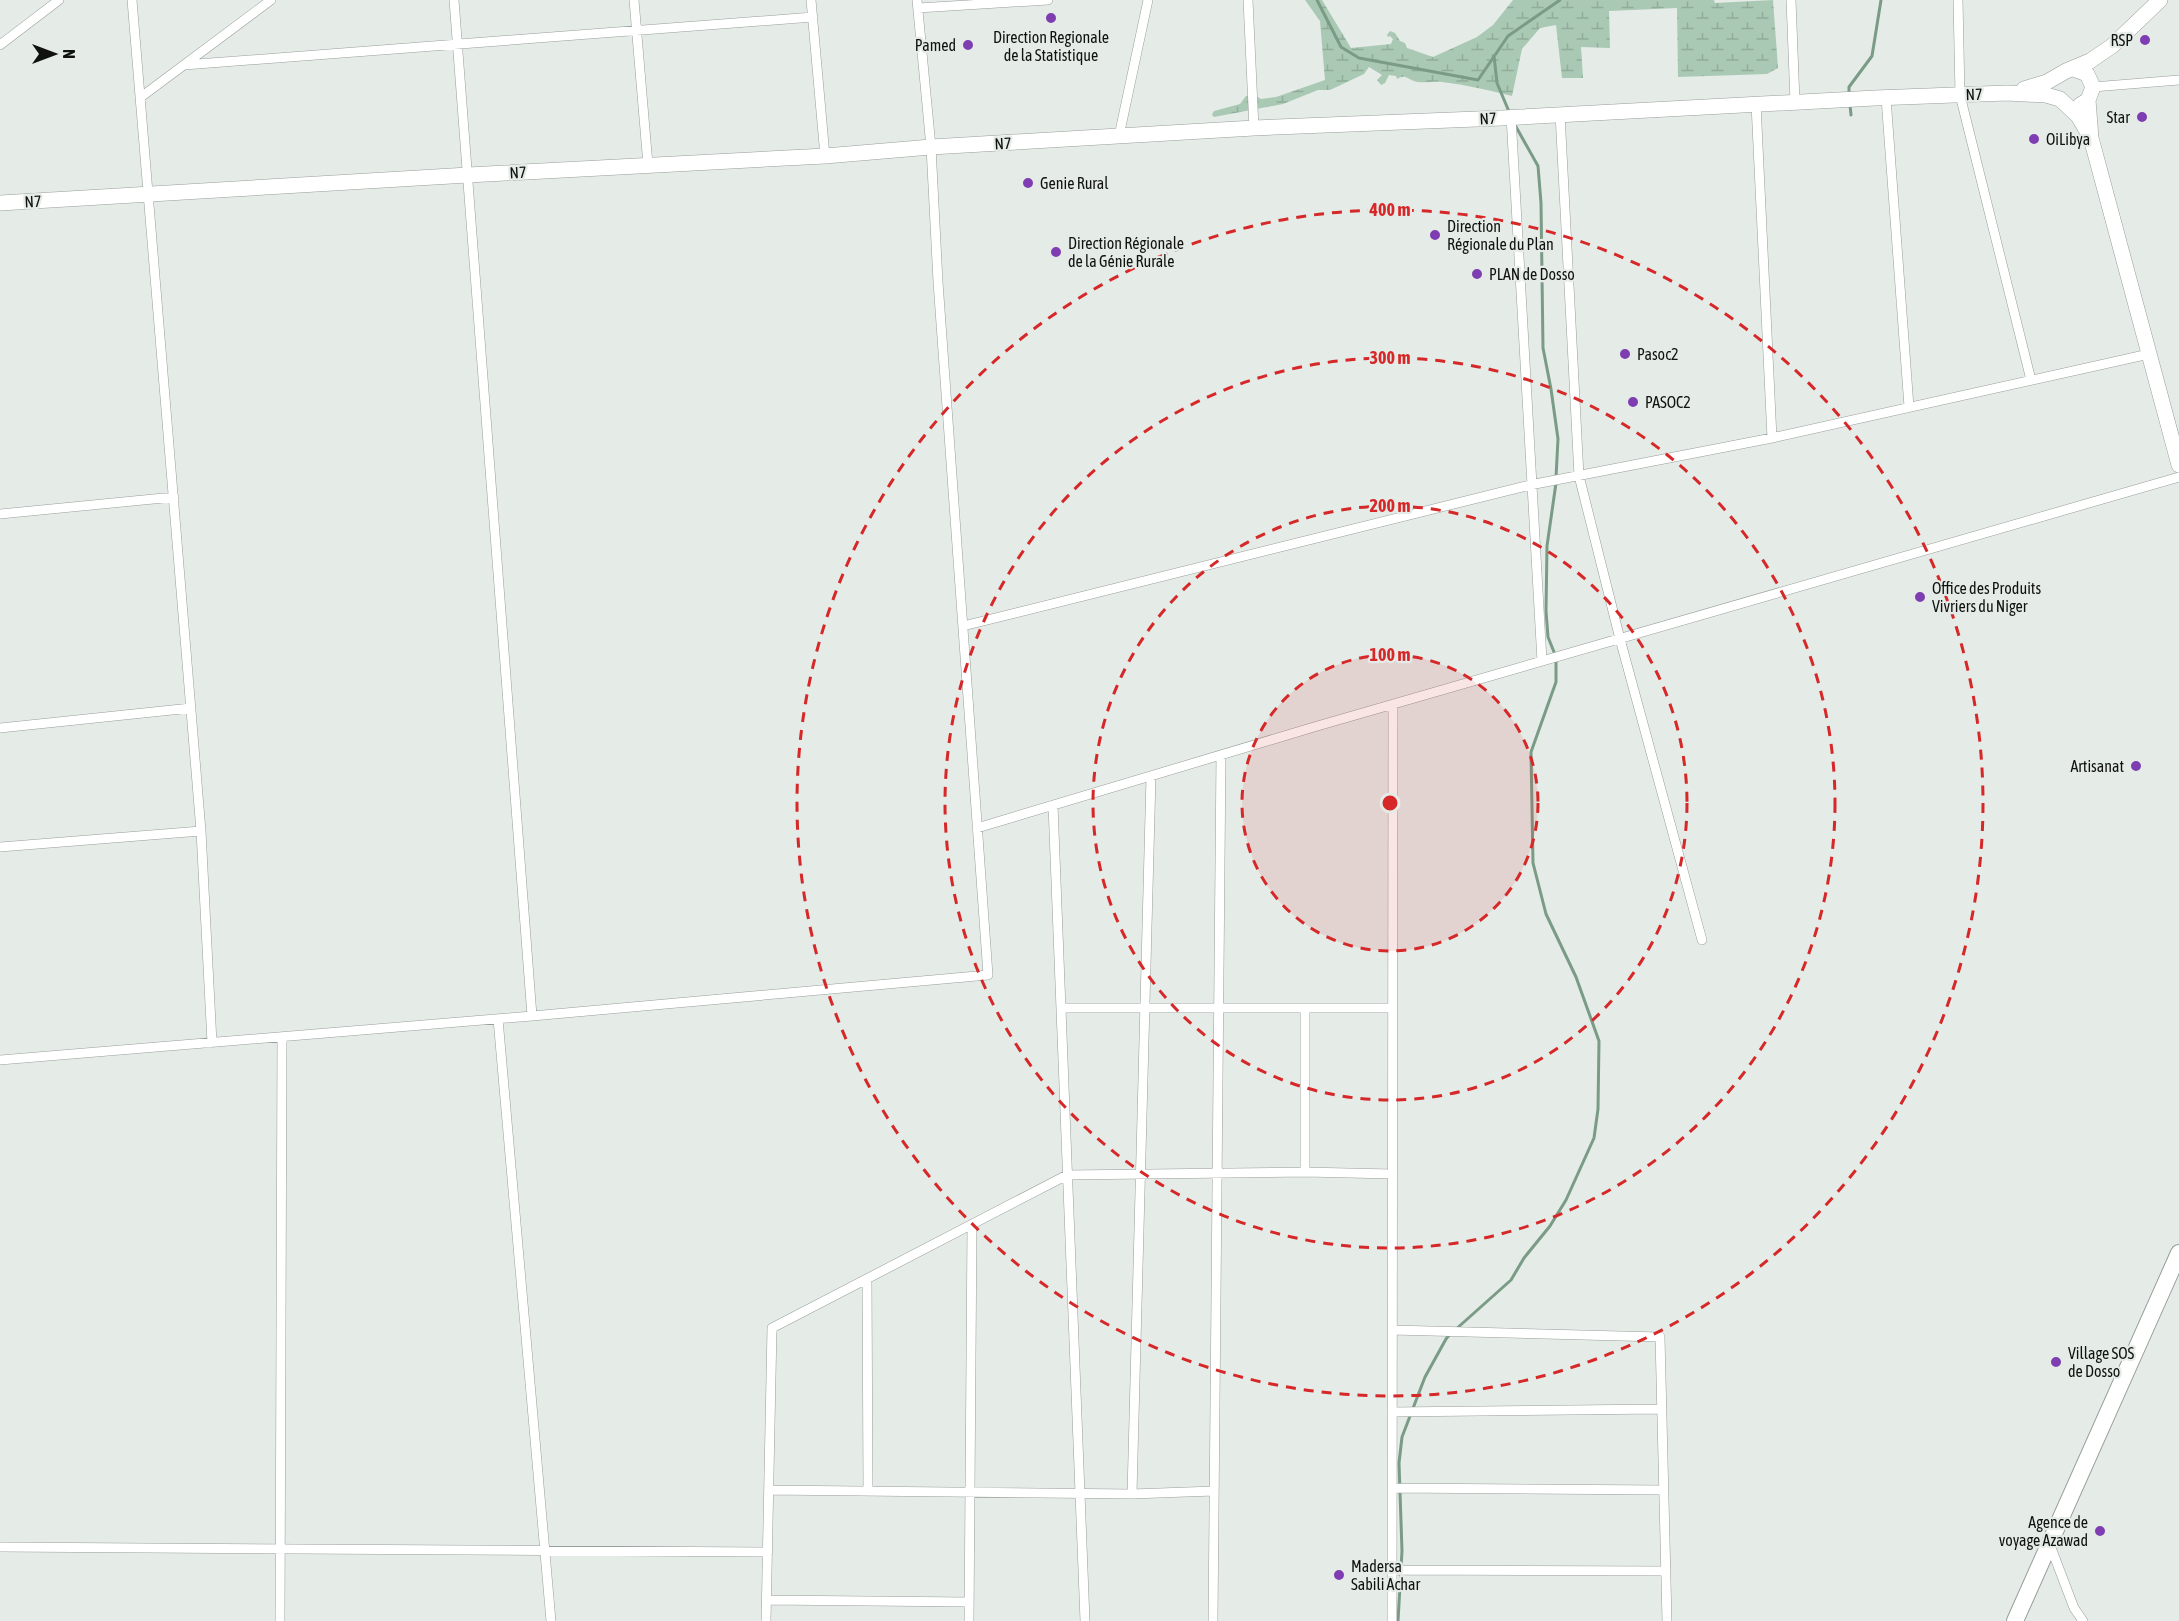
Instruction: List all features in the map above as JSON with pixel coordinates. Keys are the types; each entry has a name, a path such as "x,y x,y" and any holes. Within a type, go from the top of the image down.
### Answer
{"highway":[{"path":"2015,1621 2179,1253"}],"main road":[{"path":"2007,93 2037,86 2090,61 2112,46 2160,0"},
{"path":"2007,93 2046,94 2076,107 2091,89 2112,46"},
{"path":"2066,72 2080,70 2091,89 2091,138 2179,465"},
{"path":"2066,72 2056,89 2064,102 2078,116 2091,138"},
{"name":"N7","path":"0,203 468,174 825,156 931,147 1254,128 2007,93"}],"street":[{"path":"0,45 59,0"},
{"path":"132,0 201,831 212,1043"},
{"path":"141,97 271,0"},
{"path":"454,0 532,1016"},
{"path":"634,0 648,165"},
{"path":"811,0 825,156"},
{"path":"0,1060 498,1019 988,975 938,282 931,147 917,4 1048,0"},
{"path":"1119,136 1148,0"},
{"path":"1248,0 1254,128"},
{"path":"1791,0 1795,102"},
{"path":"1958,0 1960,94 2031,380"},
{"path":"184,65 813,18"},
{"path":"2091,89 2179,80"},
{"path":"1886,98 1909,407"},
{"path":"1756,104 1772,438"},
{"path":"1560,114 1579,476 1620,639 1702,940"},
{"path":"1511,116 1530,485 1542,662"},
{"path":"963,626 1530,485 1772,438 2149,354"},
{"path":"977,828 2179,477"},
{"path":"0,514 174,497"},
{"path":"1392,1621 1393,705"},
{"path":"0,728 191,708"},
{"path":"1213,1621 1221,755"},
{"path":"1132,1494 1151,776"},
{"path":"1053,805 1085,1621"},
{"path":"0,848 201,831"},
{"path":"1061,1008 1392,1008"},
{"path":"1305,1008 1305,1172"},
{"path":"498,1019 551,1621"},
{"path":"279,1621 282,1037"},
{"path":"766,1621 772,1328 1067,1175 1305,1172 1392,1174"},
{"path":"969,1621 972,1225"},
{"path":"867,1279 868,1491"},
{"path":"1392,1330 1660,1337 1667,1621"},
{"path":"1392,1412 1660,1409"},
{"path":"1392,1488 1663,1490"},
{"path":"769,1490 1132,1494 1214,1491"},
{"path":"2050,1542 2074,1608 2084,1621"},
{"path":"0,1547 768,1552"},
{"path":"1392,1570 1666,1571"},
{"path":"767,1600 969,1602"}],"green space":[{"path":"1305,0 1322,0 1351,48 1391,44 1393,39 1387,35 1390,31 1405,43 1407,48 1433,57 1477,37 1493,25 1513,0 1714,0 1715,3 1773,0 1778,68 1767,74 1678,77 1677,8 1609,11 1610,48 1581,47 1583,78 1562,78 1556,25 1540,28 1522,49 1512,96 1451,83 1417,82 1404,77 1397,79 1396,76 1389,75 1385,83 1381,85 1377,80 1382,75 1369,67 1364,74 1330,90 1318,90 1283,104 1214,117 1212,115 1214,111 1240,104 1246,96 1256,96 1261,99 1276,97 1325,80 1320,21"}],"waterway":[{"path":"1317,0 1341,47 1359,58 1478,80 1508,36 1560,0"},
{"path":"1849,95 1849,87 1872,56 1881,0"},
{"path":"1494,56 1497,83 1510,114"},
{"path":"1850,105 1851,115"},
{"path":"1515,125 1538,166 1541,203 1543,348 1558,439 1556,477"},
{"path":"1455,1330 1511,1280 1524,1258 1550,1226 1566,1200 1594,1138 1598,1109 1599,1041 1576,977 1546,914 1533,863 1531,752 1556,682 1556,657 1548,637 1546,611 1547,546 1556,483"},
{"path":"1398,1621 1402,1551 1399,1463 1402,1437 1425,1377 1450,1334"}],"place":[{"name":"Direction Regionale de la Statistique","path":"1051,18"},
{"name":"RSP","path":"2145,40"},
{"name":"Pamed","path":"968,45"},
{"name":"Star","path":"2142,117"},
{"name":"OiLibya","path":"2034,139"},
{"name":"Genie Rural","path":"1028,183"},
{"name":"Direction Régionale du Plan","path":"1435,235"},
{"name":"Direction Régionale de la Génie Rurale","path":"1056,252"},
{"name":"PLAN de Dosso","path":"1477,274"},
{"name":"Pasoc2","path":"1625,354"},
{"name":"PASOC2","path":"1633,402"},
{"name":"Office des Produits Vivriers du Niger","path":"1920,597"},
{"name":"Artisanat","path":"2136,766"},
{"name":"Village SOS de Dosso","path":"2056,1362"},
{"name":"Agence de voyage Azawad","path":"2100,1531"},
{"name":"Madersa Sabili Achar","path":"1339,1575"}]}
